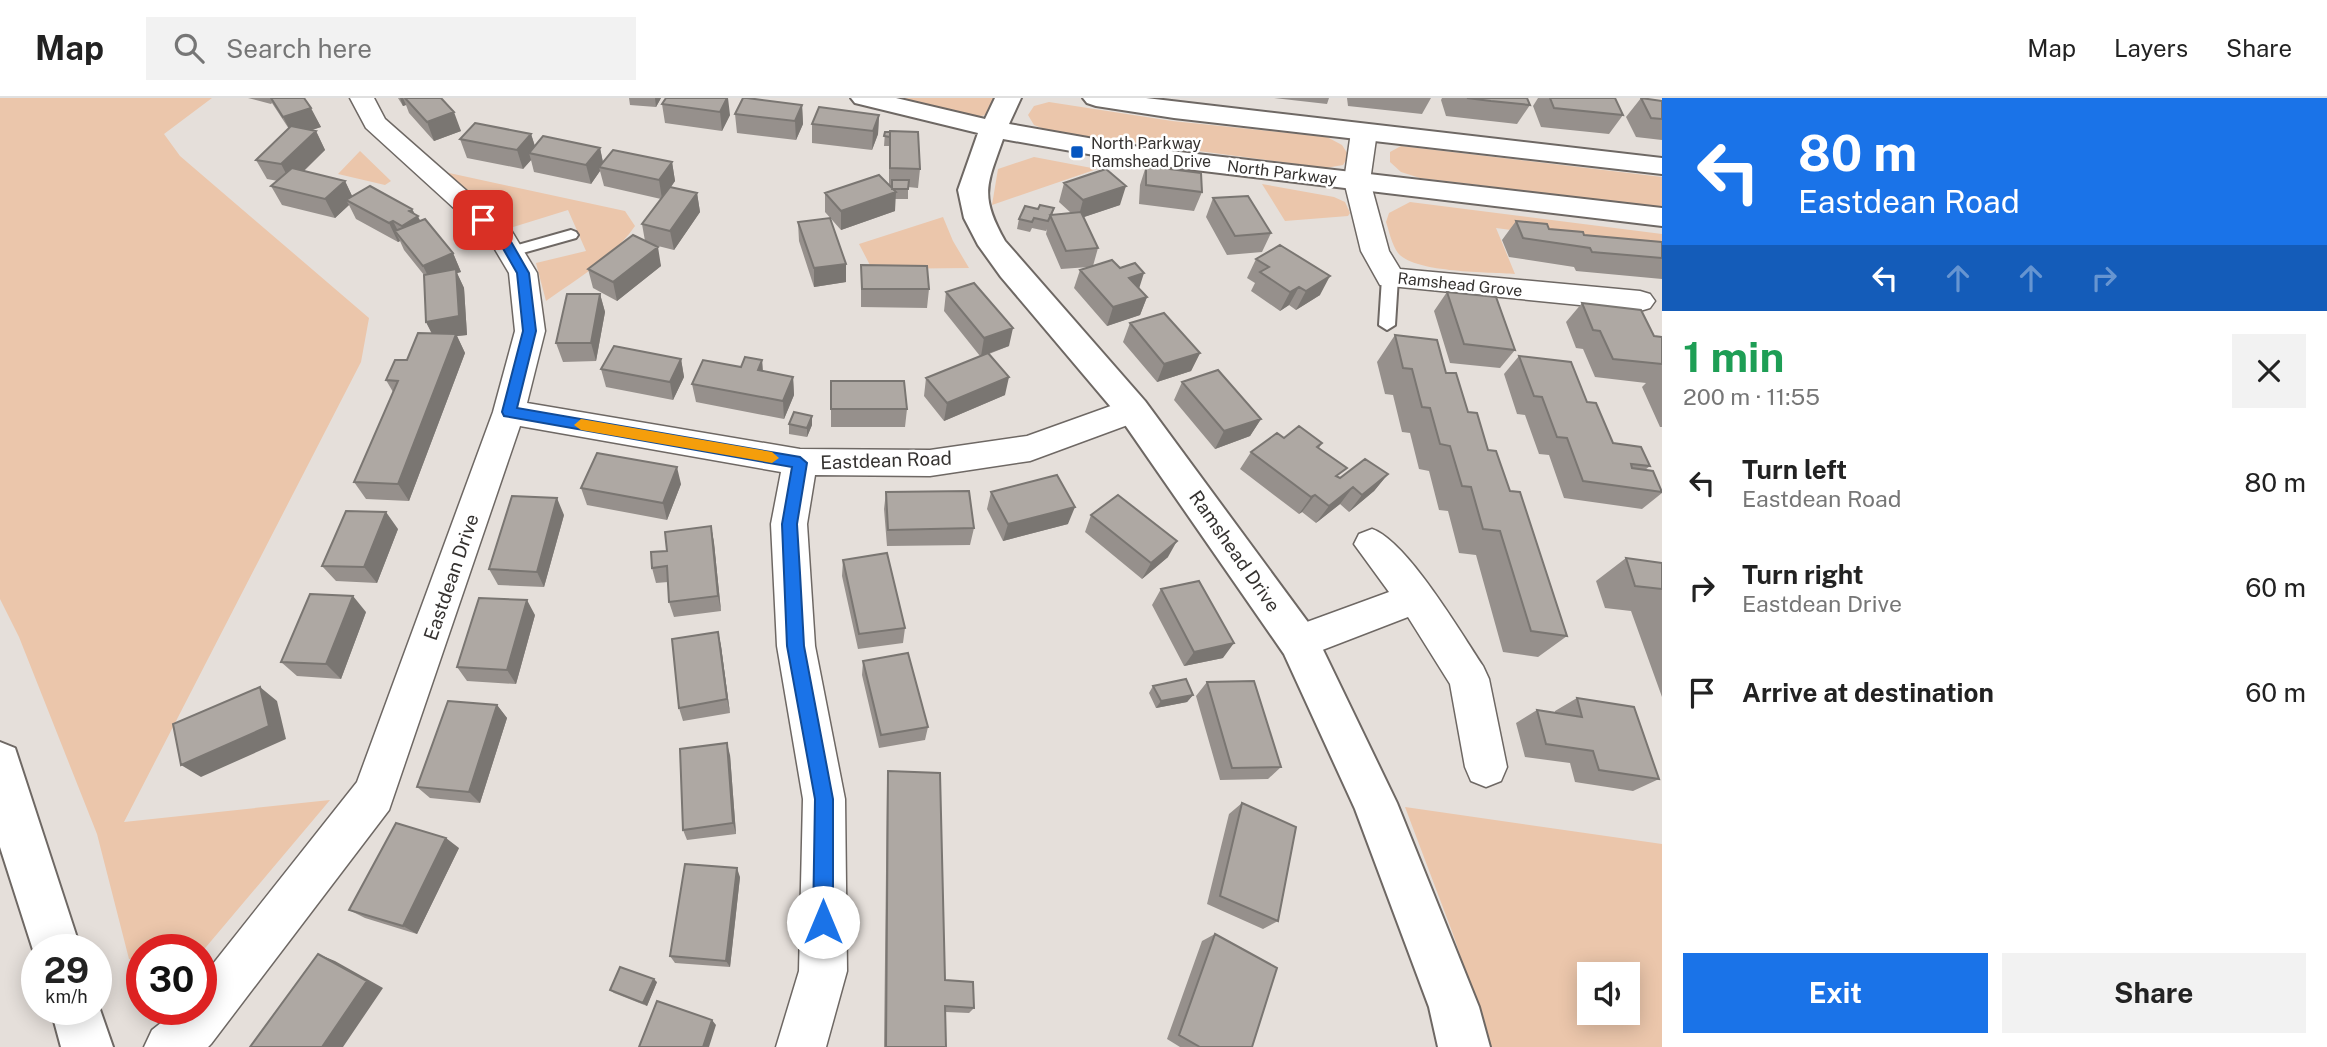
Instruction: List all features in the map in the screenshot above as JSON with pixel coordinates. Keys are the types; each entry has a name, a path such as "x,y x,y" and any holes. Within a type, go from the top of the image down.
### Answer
{"street":[{"name":"Eastdean Drive","path":"169,1047 194,1027 374,795 509,412 530,331 523,273 512,251 501,236 375,123 362,98"},
{"name":"North Parkway","path":"864,98 1001,113 1145,156 1662,217"},
{"path":"1096,98 1175,104 1364,132 1662,166"},
{"name":"Ramshead Drive","path":"1001,113 972,190 978,218 993,245 1012,270 1133,410 1299,642 1376,803 1454,1007 1464,1047"},
{"name":"Ramshead Grove","path":"1364,132 1357,181 1375,251 1390,278 1640,301"},
{"name":"Eastdean Road","path":"509,412 800,463 930,463 1030,448 1133,410"},
{"path":"800,463 789,524 796,646 824,799 823,971 801,1047"},
{"path":"1372,544 1416,598 1469,679 1486,767"},
{"path":"1299,642 1416,598"},
{"path":"0,762 15,823 52,934"},
{"path":"80,1025 87,1047"}],"lane":[{"path":"512,251 571,235"},
{"path":"1387,325 1390,278"}],"shaded area":[{"path":"0,98 212,98 164,134 180,156 369,318 361,362 124,822 330,800 217,934 126,934 126,947 97,834 19,637 0,599"},
{"path":"893,98 1000,98 986,115 965,116"},
{"path":"1049,102 1172,121 1327,137 1342,145 1349,156 1343,165 1326,168 1049,131 1034,125 1028,115 1034,106"},
{"path":"1401,146 1662,177 1662,207 1420,178 1401,172 1390,162 1390,152"},
{"path":"360,151 391,181 385,185 338,174"},
{"path":"1034,157 1097,169 992,205 998,169"},
{"path":"440,171 625,211 635,226 606,258 546,301 536,263 586,251 568,210 510,228 497,211"},
{"path":"1262,184 1334,197 1345,202 1350,213 1348,216 1285,221"},
{"path":"1410,202 1662,234 1662,250 1496,228 1515,274 1435,268 1407,260 1398,253 1392,242 1386,222 1389,213"},
{"path":"943,217 969,268 872,269 859,244"},
{"path":"1405,807 1662,844 1662,1047 1491,1047 1453,934"}],"building":[{"path":"271,98 304,98 311,108 283,117"},
{"path":"405,98 441,98 454,112 427,122"},
{"path":"666,98 727,98 720,112 662,104"},
{"path":"743,98 802,105 795,121 735,114"},
{"path":"1467,98 1527,98 1530,105 1491,101"},
{"path":"1550,98 1615,98 1623,115 1554,108"},
{"path":"1641,98 1662,101 1662,119 1651,118"},
{"path":"819,107 879,115 873,131 812,124"},
{"path":"475,123 531,134 517,150 460,139"},
{"path":"291,126 316,131 281,164 256,160"},
{"path":"890,131 918,132 920,169 890,168"},
{"path":"543,136 600,148 586,165 529,153"},
{"path":"613,150 672,162 659,180 599,167"},
{"path":"1146,166 1201,173 1202,192 1146,185"},
{"path":"292,168 345,181 325,199 271,186"},
{"path":"1106,169 1126,186 1083,200 1064,183"},
{"path":"879,175 896,192 841,211 825,193"},
{"path":"892,180 909,180 908,189 892,189"},
{"path":"370,186 412,209 409,211 418,216 402,226 393,221 389,223 346,200"},
{"path":"670,187 697,193 670,231 642,224"},
{"path":"1248,196 1271,233 1235,236 1213,198"},
{"path":"1040,205 1054,208 1048,221 1019,219 1025,206 1038,209"},
{"path":"1081,212 1098,248 1066,251 1050,215"},
{"path":"830,218 846,264 814,268 798,222"},
{"path":"425,219 453,253 423,266 395,231"},
{"path":"1516,221 1547,224 1549,229 1583,232 1584,235 1662,242 1662,258 1592,252 1590,248 1523,238"},
{"path":"633,235 658,247 613,282 588,269"},
{"path":"1280,245 1330,276 1306,291 1299,287 1290,292 1260,272 1269,267 1256,259"},
{"path":"1112,260 1120,268 1135,263 1144,273 1129,278 1147,297 1113,307 1080,270"},
{"path":"861,265 927,266 929,289 862,289"},
{"path":"456,269 459,316 426,322 424,275"},
{"path":"974,283 1013,328 984,338 946,292"},
{"path":"1447,292 1496,297 1515,350 1464,344"},
{"path":"567,294 600,294 591,343 556,343"},
{"path":"1582,303 1641,310 1654,336 1662,337 1662,364 1613,359 1600,331 1593,330"},
{"path":"1164,313 1200,353 1164,364 1130,323"},
{"path":"418,333 456,334 398,484 354,482 398,381 386,380 395,360 407,360"},
{"path":"1395,335 1437,340 1446,373 1456,373 1468,412 1477,413 1488,450 1496,451 1510,491 1520,492 1567,636 1531,631 1500,531 1483,529 1471,487 1462,486 1450,446 1440,444 1430,408 1422,407 1412,369 1403,368"},
{"path":"614,346 681,359 670,382 601,369"},
{"path":"988,353 1009,377 947,403 926,378"},
{"path":"1519,356 1571,362 1587,402 1596,403 1613,443 1641,447 1650,466 1631,464 1632,468 1653,471 1662,492 1583,481 1567,438 1557,437 1542,397 1534,396"},
{"path":"745,357 762,360 758,370 793,377 783,401 692,384 703,360 741,367"},
{"path":"1218,370 1261,419 1224,431 1182,382"},
{"path":"831,381 904,381 907,409 831,409"},
{"path":"794,412 812,416 807,428 789,424"},
{"path":"1299,426 1322,443 1317,447 1347,468 1336,476 1340,478 1365,459 1388,474 1362,495 1353,487 1329,506 1315,495 1311,497 1251,452 1277,433 1284,438"},
{"path":"597,453 677,467 663,503 581,488"},
{"path":"1057,475 1075,507 1008,524 991,492"},
{"path":"969,491 974,528 888,530 886,492"},
{"path":"1118,495 1177,541 1151,563 1091,515"},
{"path":"512,496 557,498 537,572 489,569"},
{"path":"346,511 386,512 364,567 322,566"},
{"path":"711,526 718,596 669,602 667,566 652,568 651,552 667,551 665,532"},
{"path":"887,553 905,628 859,634 843,560"},
{"path":"1626,558 1662,563 1662,589 1635,586"},
{"path":"1199,581 1234,643 1194,652 1161,589"},
{"path":"310,594 353,596 326,664 281,662"},
{"path":"479,598 527,600 507,670 457,667"},
{"path":"718,632 727,699 679,708 672,639"},
{"path":"908,653 928,727 881,735 863,661"},
{"path":"1186,679 1193,695 1161,701 1153,686"},
{"path":"1254,681 1281,767 1232,768 1207,682"},
{"path":"260,687 269,726 181,765 173,724"},
{"path":"1577,698 1634,707 1659,779 1599,770 1593,751 1546,744 1537,710 1582,717"},
{"path":"448,701 497,705 469,792 417,787"},
{"path":"727,743 733,823 683,830 680,749"},
{"path":"888,771 940,773 945,980 973,982 974,1008 945,1006 946,1047 886,1047"},
{"path":"1242,803 1296,827 1278,921 1220,896"},
{"path":"396,823 446,838 403,926 349,910"},
{"path":"685,864 737,868 726,961 670,956"},
{"path":"1215,934 1277,968 1252,1047 1200,1047 1179,1035"},
{"path":"318,954 367,981 322,1047 250,1047"},
{"path":"620,967 654,979 643,1003 610,990"},
{"path":"657,1001 712,1020 703,1047 639,1047"}],"slow traffic":[{"path":"581,425 772,458"}],"place":[{"name":"North Parkway Ramshead Drive","path":"1077,152"}],"route":[{"path":"483,220 501,236 523,273 530,331 509,412 800,463 789,524 796,646 824,799 823,922"}]}
